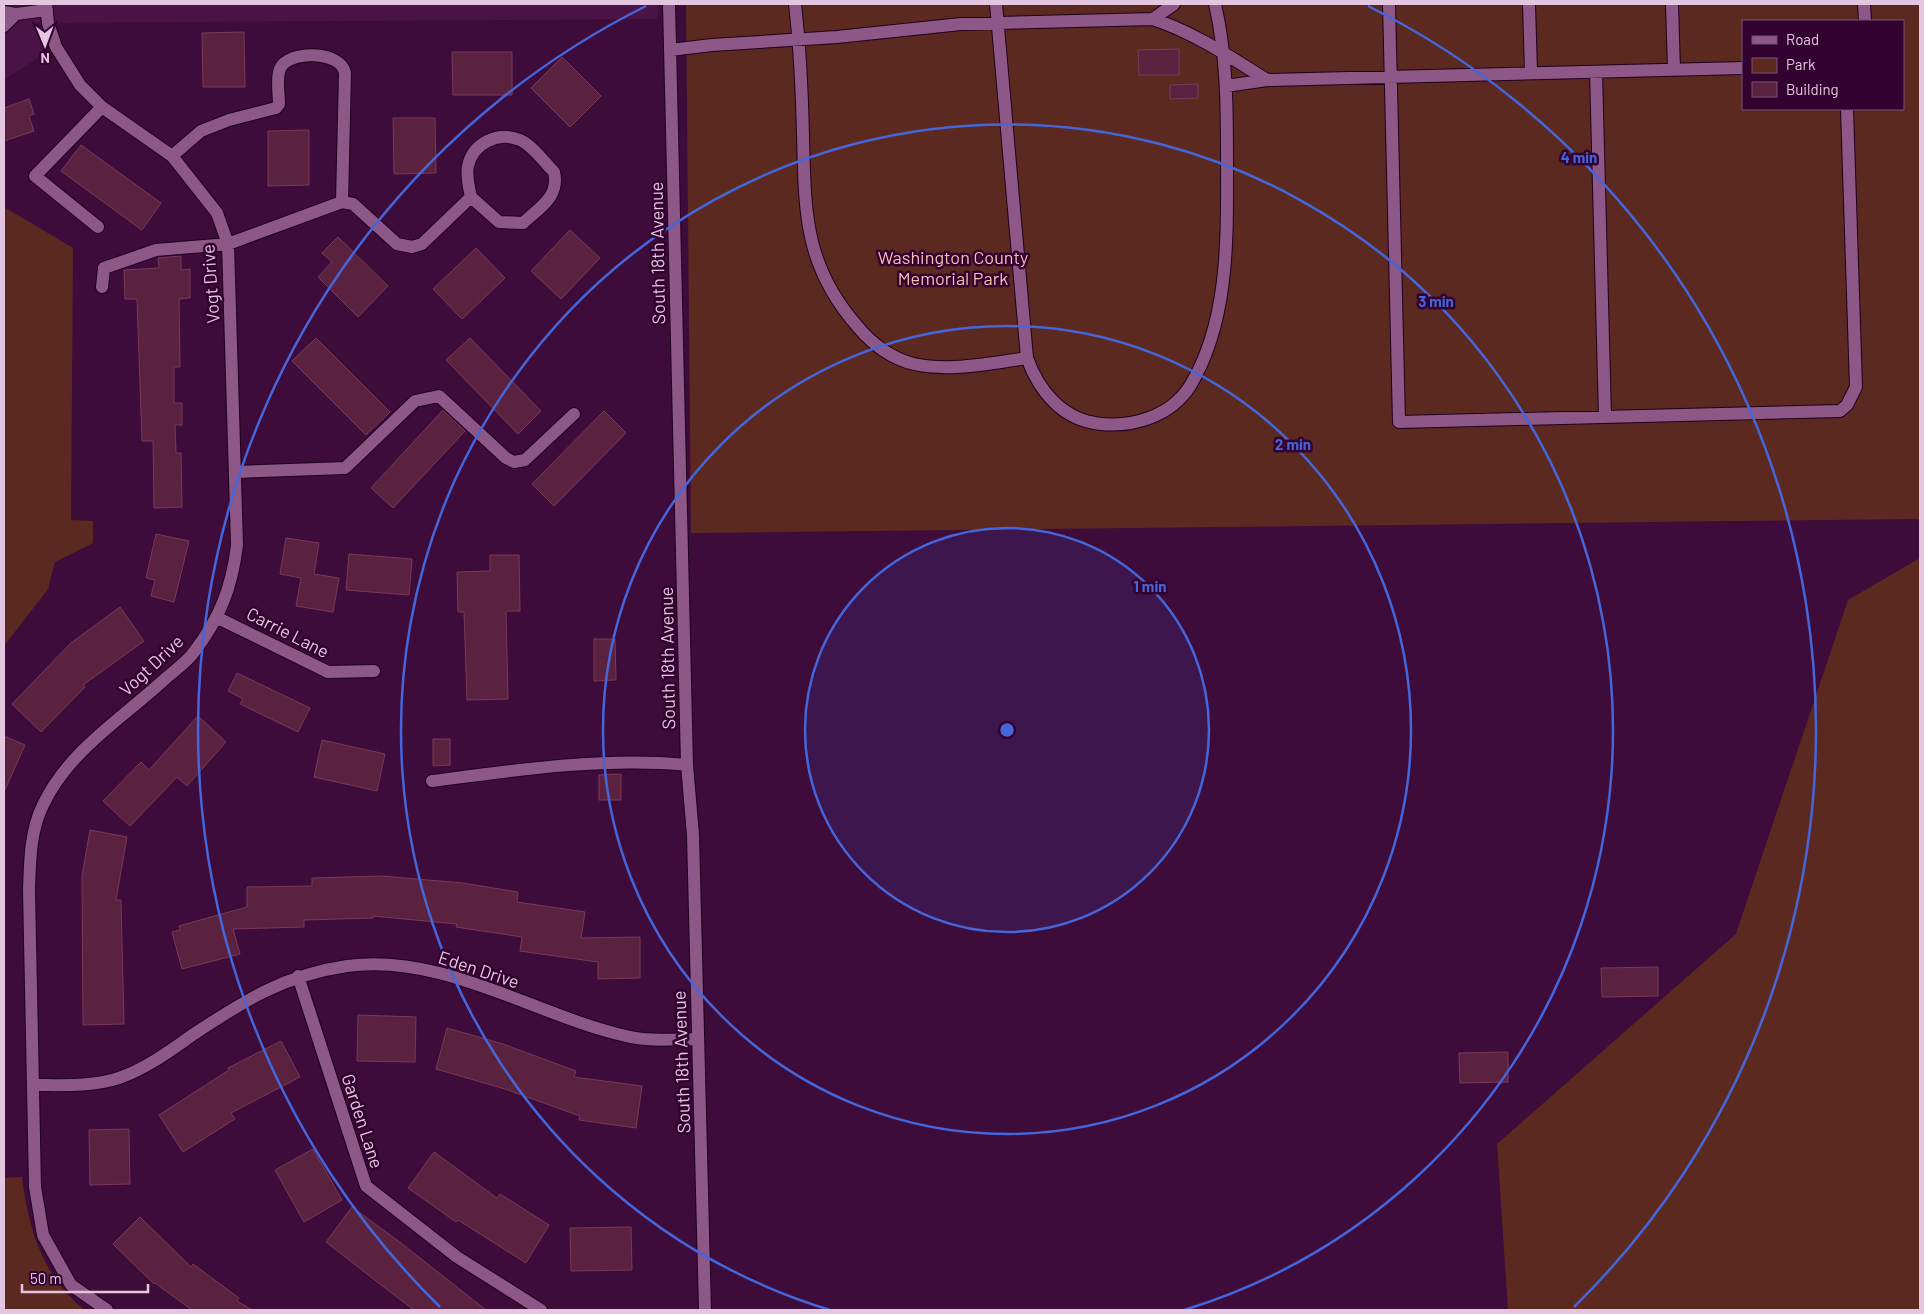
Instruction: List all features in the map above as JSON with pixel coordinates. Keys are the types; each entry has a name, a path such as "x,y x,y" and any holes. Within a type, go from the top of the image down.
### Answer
{"street":[{"name":"South 18th Avenue","path":"669,4 688,765 693,835 705,1310"},
{"path":"795,4 799,40 805,204 818,263 838,303 863,333 880,348 897,359 915,364 973,365 1026,358"},
{"path":"996,4 1026,358 1033,375 1056,405 1072,416 1092,423 1113,425 1147,419 1162,412 1189,387 1207,346 1222,292 1226,265 1226,86 1224,54 1215,4"},
{"path":"1153,19 1174,4"},
{"path":"1389,4 1399,422 1840,411 1847,405 1856,387 1847,110"},
{"path":"1529,4 1531,73"},
{"path":"1672,4 1674,70"},
{"path":"1864,4 1865,20"},
{"path":"4,26 10,13 46,7"},
{"name":"Vogt Drive","path":"46,7 48,23 56,47 66,66 80,85 102,107 172,156 217,213 228,244 237,545 234,569 216,618 193,654 149,694 97,736 65,772 43,805 31,846 29,890 35,1187 43,1235 71,1285 108,1310"},
{"path":"670,50 712,45 799,40 961,24 1153,19 1182,29 1267,80"},
{"path":"172,156 201,131 229,120 276,108 279,104 280,69 285,62 293,58 325,56 340,62 344,73 342,202"},
{"path":"1226,86 1267,80 1742,68"},
{"path":"1596,72 1605,417"},
{"path":"98,227 35,176 102,107"},
{"path":"508,137 526,143 554,172 552,197 523,223 500,222 471,197 468,166 476,148 494,138 508,137"},
{"path":"102,287 104,268 147,252 228,244 342,202 353,204 397,244 412,247 422,244 471,197"},
{"path":"235,472 345,468 415,401 427,397 439,396 506,458 514,462 524,460 574,414"},
{"name":"Carrie Lane","path":"216,618 328,672 374,671"},
{"path":"432,781 572,764 647,762 688,765"},
{"name":"Eden Drive","path":"33,1085 89,1084 119,1078 168,1052 256,994 298,976 348,966 393,964 448,974 590,1026 628,1037 647,1040 698,1039"},
{"name":"Garden Lane","path":"298,976 366,1186 457,1257 541,1310"}],"shaded area":[{"path":"4,4 658,4 658,19 35,23 44,54 4,80"}],"green space":[{"name":"Washington County Memorial Park","path":"686,4 1920,4 1920,519 691,533"},
{"path":"4,207 73,248 71,520 93,521 93,543 55,562 48,589 4,646"},
{"path":"1920,558 1920,1310 1508,1310 1497,1144 1736,934 1848,600"},
{"path":"22,1177 28,1215 40,1251 58,1283 85,1310 4,1310 4,1178"}],"building":[{"path":"244,32 245,87 203,87 202,33"},
{"path":"1179,49 1179,75 1139,75 1138,50"},
{"path":"452,52 512,52 512,95 453,95"},
{"path":"562,57 601,96 570,127 531,88"},
{"path":"1198,84 1198,98 1170,99 1170,85"},
{"path":"29,99 34,114 29,116 34,131 4,141 4,108"},
{"path":"393,118 435,118 436,173 394,174"},
{"path":"309,130 309,185 268,186 268,131"},
{"path":"81,145 161,203 142,230 61,171"},
{"path":"570,230 600,258 561,299 531,271"},
{"path":"338,237 388,286 358,317 318,277 332,262 322,253"},
{"path":"476,248 505,278 462,319 433,289"},
{"path":"181,256 181,270 190,269 190,298 179,299 180,367 174,367 174,403 182,403 182,425 175,425 176,453 181,453 182,507 154,508 153,441 142,441 137,299 125,299 124,270 159,268 158,258"},
{"path":"316,338 390,412 366,435 292,361"},
{"path":"470,338 541,411 518,434 446,360"},
{"path":"443,410 465,431 393,508 371,488"},
{"path":"604,411 626,433 554,506 532,484"},
{"path":"156,534 189,541 174,602 151,596 155,580 146,578"},
{"path":"286,538 319,543 314,574 339,578 333,612 296,606 301,578 280,574"},
{"path":"349,554 412,559 409,595 346,590"},
{"path":"490,555 519,555 520,611 506,611 508,699 467,700 464,612 458,612 457,572 490,571"},
{"path":"120,607 144,641 83,685 85,687 41,732 12,704 71,643"},
{"path":"594,639 615,639 616,680 594,681"},
{"path":"237,673 310,708 298,732 240,704 243,699 228,691"},
{"path":"198,716 226,742 187,786 177,777 130,826 103,801 141,762 149,770"},
{"path":"4,736 25,745 4,792"},
{"path":"433,739 450,739 450,765 433,766"},
{"path":"322,740 385,754 377,791 314,777"},
{"path":"621,774 621,800 599,800 599,775"},
{"path":"90,830 127,837 116,900 121,900 124,1024 83,1025 82,876"},
{"path":"382,876 463,883 518,892 517,902 585,912 581,938 640,937 640,978 598,979 598,962 520,951 522,937 456,927 457,924 373,916 373,918 304,920 304,927 233,929 240,954 182,969 172,932 180,930 179,926 247,907 247,887 312,886 312,878"},
{"path":"1658,967 1658,996 1602,997 1601,968"},
{"path":"358,1015 416,1017 415,1062 357,1061"},
{"path":"447,1028 503,1044 576,1071 574,1077 642,1086 636,1128 579,1120 580,1116 505,1089 436,1069"},
{"path":"281,1041 300,1077 231,1113 235,1119 183,1152 159,1115 229,1070 228,1068"},
{"path":"1508,1052 1508,1082 1460,1083 1459,1053"},
{"path":"129,1129 130,1184 90,1185 89,1130"},
{"path":"313,1149 342,1200 304,1222 275,1170"},
{"path":"434,1152 497,1198 500,1194 549,1225 526,1263 458,1220 456,1222 408,1188"},
{"path":"352,1207 486,1310 414,1310 385,1288 326,1242"},
{"path":"140,1217 191,1267 193,1264 239,1298 237,1301 252,1310 192,1310 154,1284 113,1244"},
{"path":"631,1227 632,1270 571,1271 570,1228"}]}
